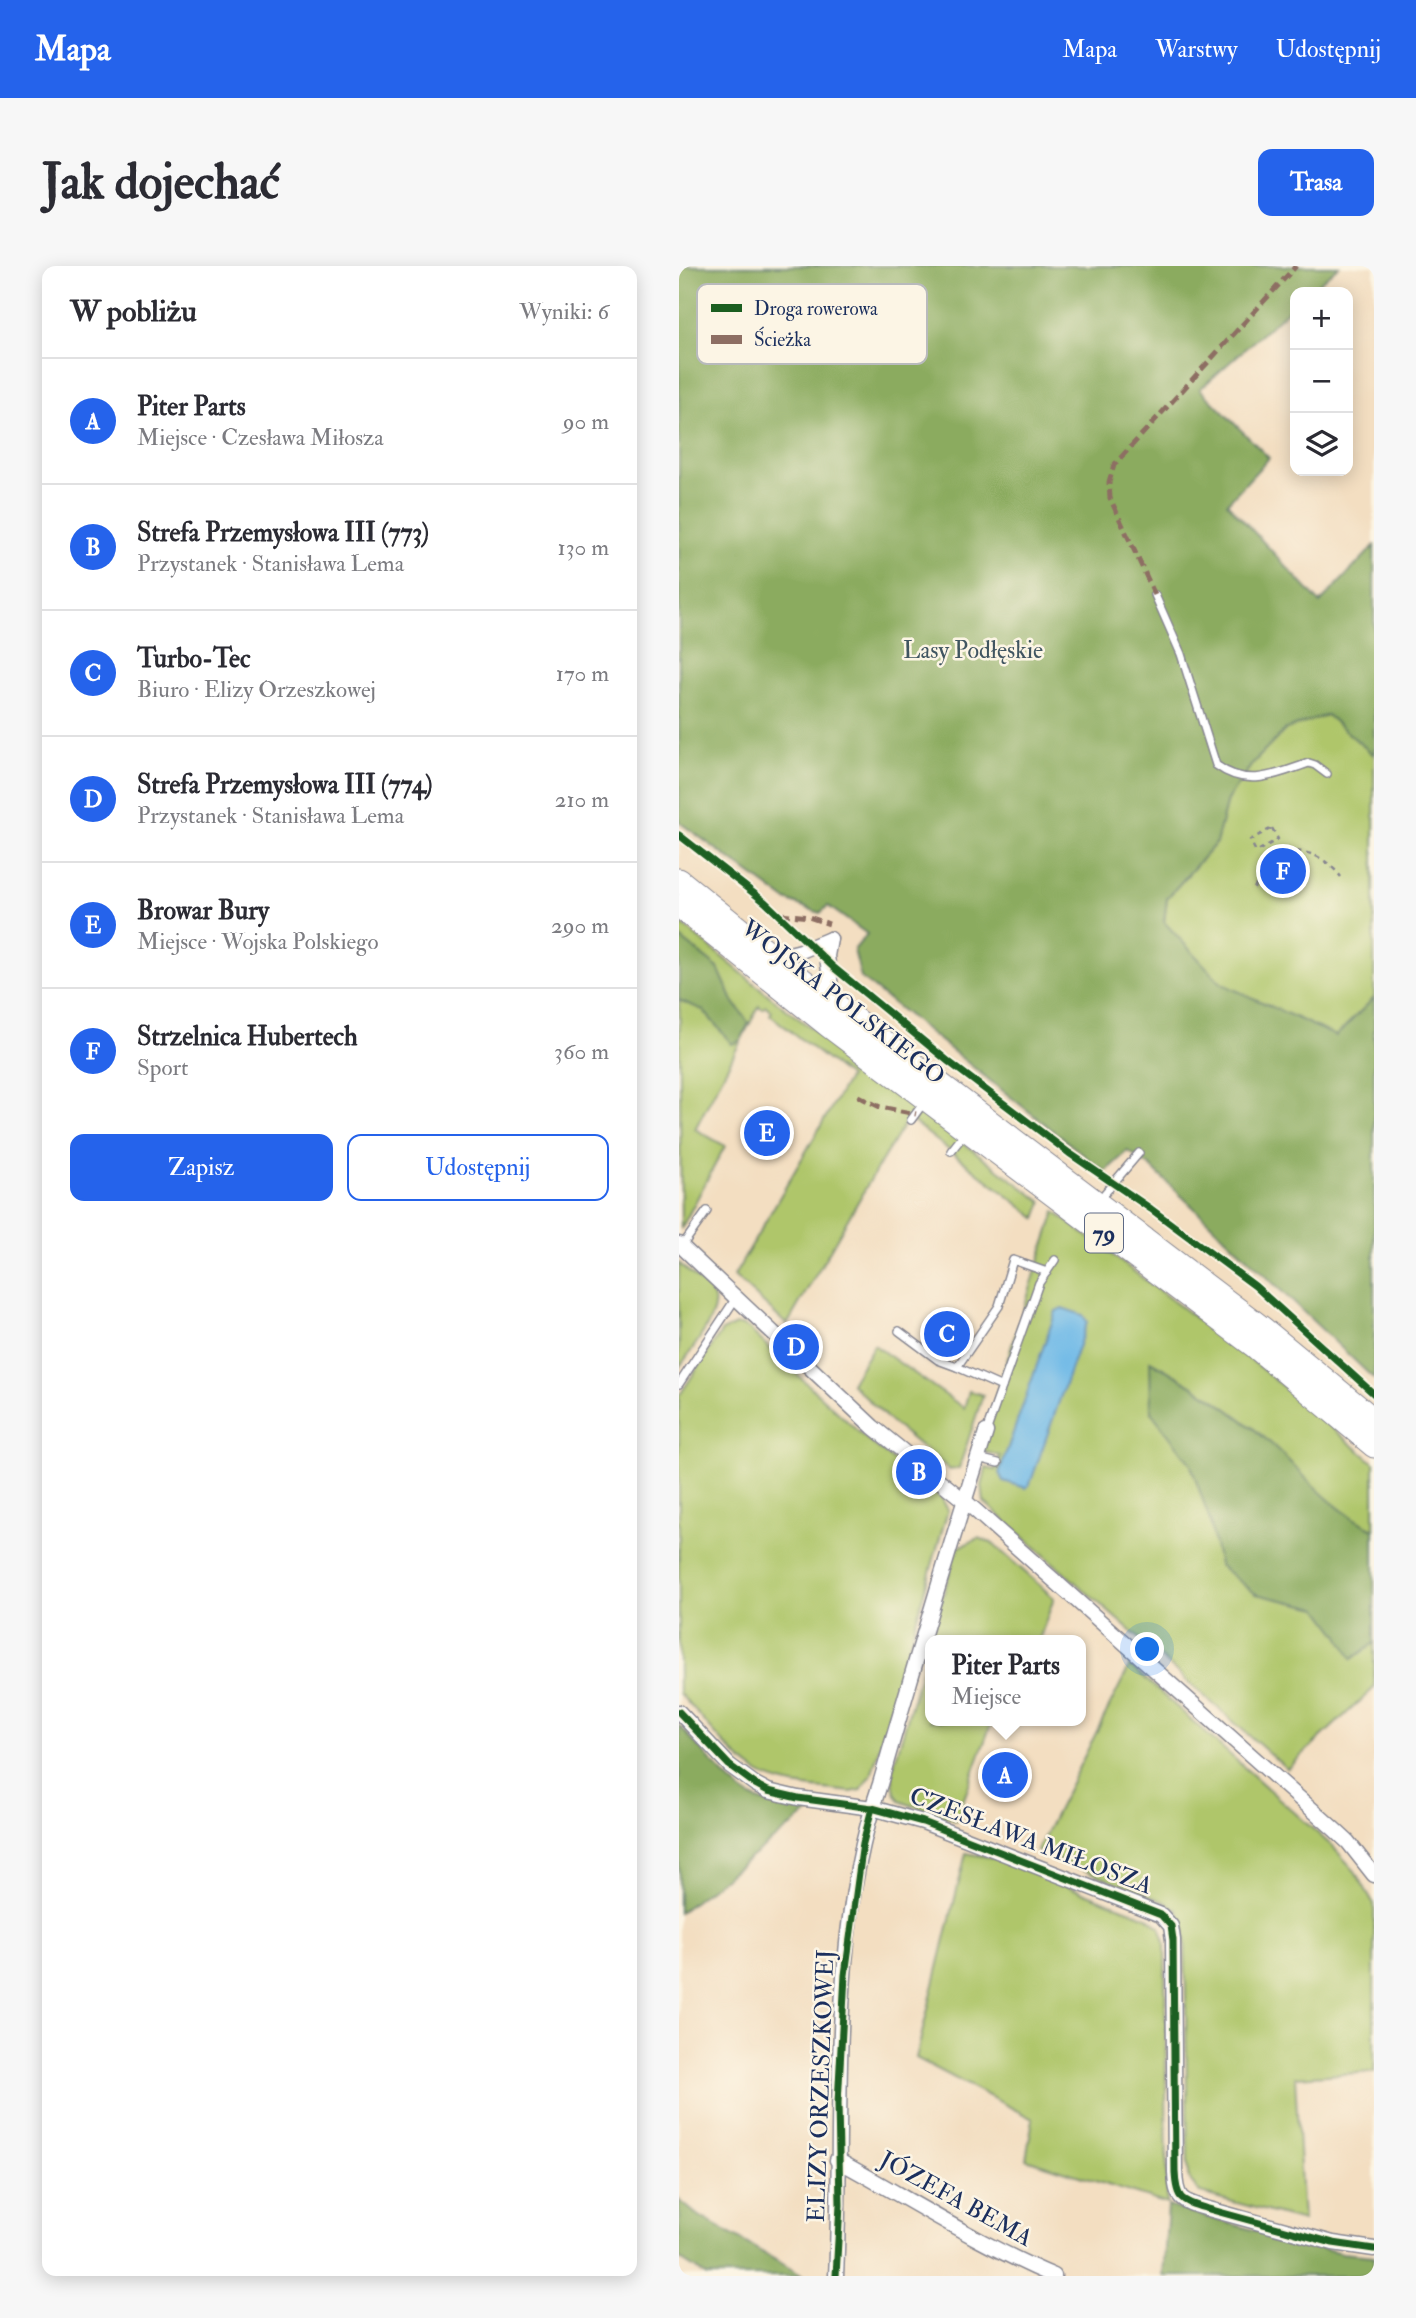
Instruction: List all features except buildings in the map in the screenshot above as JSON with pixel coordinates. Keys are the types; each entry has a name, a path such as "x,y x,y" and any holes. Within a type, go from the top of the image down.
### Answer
{"main road":[{"name":"WOJSKA POLSKIEGO","path":"679,880 774,958 1272,1335 1374,1420"},
{"name":"WOJSKA POLSKIEGO","path":"679,906 750,964 967,1130 1253,1345 1374,1446"}],"street":[{"path":"774,958 812,948 831,939 827,956 834,1004"},
{"path":"680,1245 873,1427 966,1502 1348,1842 1374,1875"},
{"name":"ELIZY ORZESZKOWEJ","path":"836,2276 839,2205 837,2160 845,1975 863,1843 935,1591 966,1502 986,1432"},
{"name":"CZESŁAWA MIŁOSZA","path":"679,1712 729,1765 768,1791 797,1798 872,1808 939,1828 1165,1918 1171,1926 1173,1940 1175,2185 1179,2197 1205,2208 1333,2243 1374,2249"},
{"name":"JÓZEFA BEMA","path":"837,2160 981,2242 1053,2276"}],"lane":[{"path":"1154,595 1181,654 1216,765 1226,773 1252,778 1274,776 1309,763 1327,774"},
{"path":"911,1120 927,1099"},
{"path":"951,1151 967,1130"},
{"path":"1097,1203 1139,1153"},
{"path":"680,1245 707,1211"},
{"path":"957,1367 999,1306 1013,1260 1047,1272"},
{"name":"ELIZY ORZESZKOWEJ","path":"986,1432 1039,1283 1055,1260"},
{"path":"679,1384 736,1298"},
{"path":"899,1331 938,1360 1002,1387"},
{"path":"978,1458 998,1463"}],"path":[{"path":"1272,828 1278,839 1256,852 1250,840 1272,828"},
{"path":"1254,889 1259,876 1270,862 1296,851 1321,856 1341,877"}],"green space":[{"name":"Lasy Podłęskie","path":"679,266 1339,266 1315,287 1290,287 1290,308 1200,389 1269,458 1227,503 1320,603 1374,546 1374,755 1327,715 1286,729 1253,763 1227,800 1216,843 1167,898 1164,922 1222,984 1336,1036 1374,998 1374,1379 1151,1167 1128,1151 1105,1172 861,978 854,950 867,934 828,906 820,913 786,900 679,822"},
{"path":"1327,715 1374,755 1374,998 1336,1036 1222,984 1164,923 1167,898 1216,843 1227,800 1253,763 1286,729"},
{"path":"679,922 782,1006 1042,1202 1036,1218 908,1118 787,1325 734,1276 849,1077 770,1015 772,1011 766,1006 763,1009 759,1006 695,1129 725,1146 681,1229"},
{"path":"679,937 718,968 733,1001 749,1023 740,1041 732,1044 703,1010 679,1000"},
{"path":"1055,1212 1250,1359 1374,1463 1374,1688 1287,1769 984,1502 982,1486 986,1468 995,1470 1000,1456 982,1451 998,1388"},
{"path":"679,1263 709,1290 714,1301 713,1311 704,1332 679,1368"},
{"path":"736,1325 749,1329 865,1438 942,1499 948,1510 871,1776 860,1790 851,1792 801,1786 765,1777 735,1755 679,1693 679,1396 722,1331"},
{"path":"874,1345 964,1408 969,1391 983,1395 959,1468 950,1470 891,1422 851,1383"},
{"path":"1150,1361 1195,1387 1238,1417 1266,1439 1330,1501 1374,1529 1374,1643 1352,1659 1318,1608 1256,1594 1219,1565 1210,1521 1190,1463 1151,1412"},
{"path":"979,1538 992,1543 1054,1598 1041,1635 931,1635 957,1548"},
{"path":"925,1658 925,1726 990,1726 956,1821 902,1802 895,1792 892,1771"},
{"path":"1130,1665 1333,1847 1355,1871 1374,1904 1374,2072 1295,2077 1303,2221 1200,2193 1188,2177 1185,1927 1177,1910 1167,1903 1037,1851"},
{"path":"679,1725 724,1775 753,1798 767,1803 812,1810 679,1913"},
{"path":"966,1853 994,1858 1147,1917 1160,1927 1165,1942 1167,2204 1026,2159 1033,2119 916,2058"},
{"path":"679,2200 696,2214 803,2276 707,2276 679,2258"},
{"path":"1168,2206 1296,2242 1342,2253 1374,2256 1374,2276 1163,2276"}],"water":[{"path":"1062,1308 1083,1315 1087,1322 1030,1484 1026,1488 1003,1481 999,1473 1056,1311"}],"marked path":[{"path":"1155,595 1110,498 1109,482 1114,465 1296,266"},
{"path":"780,914 809,917 829,924"},
{"path":"858,1096 880,1107 916,1114"}],"cycle path":[{"path":"679,835 765,902 833,967 949,1062 1069,1153 1151,1209 1255,1286 1374,1394"},
{"path":"679,1712 729,1765 768,1791 872,1808 923,1822 1161,1915 1171,1926 1173,1940 1175,2172 1181,2198 1205,2208 1333,2243 1374,2249"},
{"path":"836,2276 840,2205 838,2103 845,1975 863,1843 872,1808"}],"place":[{"name":"Strzelnica Hubertech","path":"1283,871"},
{"name":"Browar Bury","path":"767,1133"},
{"name":"Turbo-Tec","path":"947,1334"},
{"name":"Strefa Przemysłowa III (774)","path":"796,1347"},
{"name":"Strefa Przemysłowa III (773)","path":"919,1472"},
{"name":"Piter Parts","path":"1005,1775"}]}
